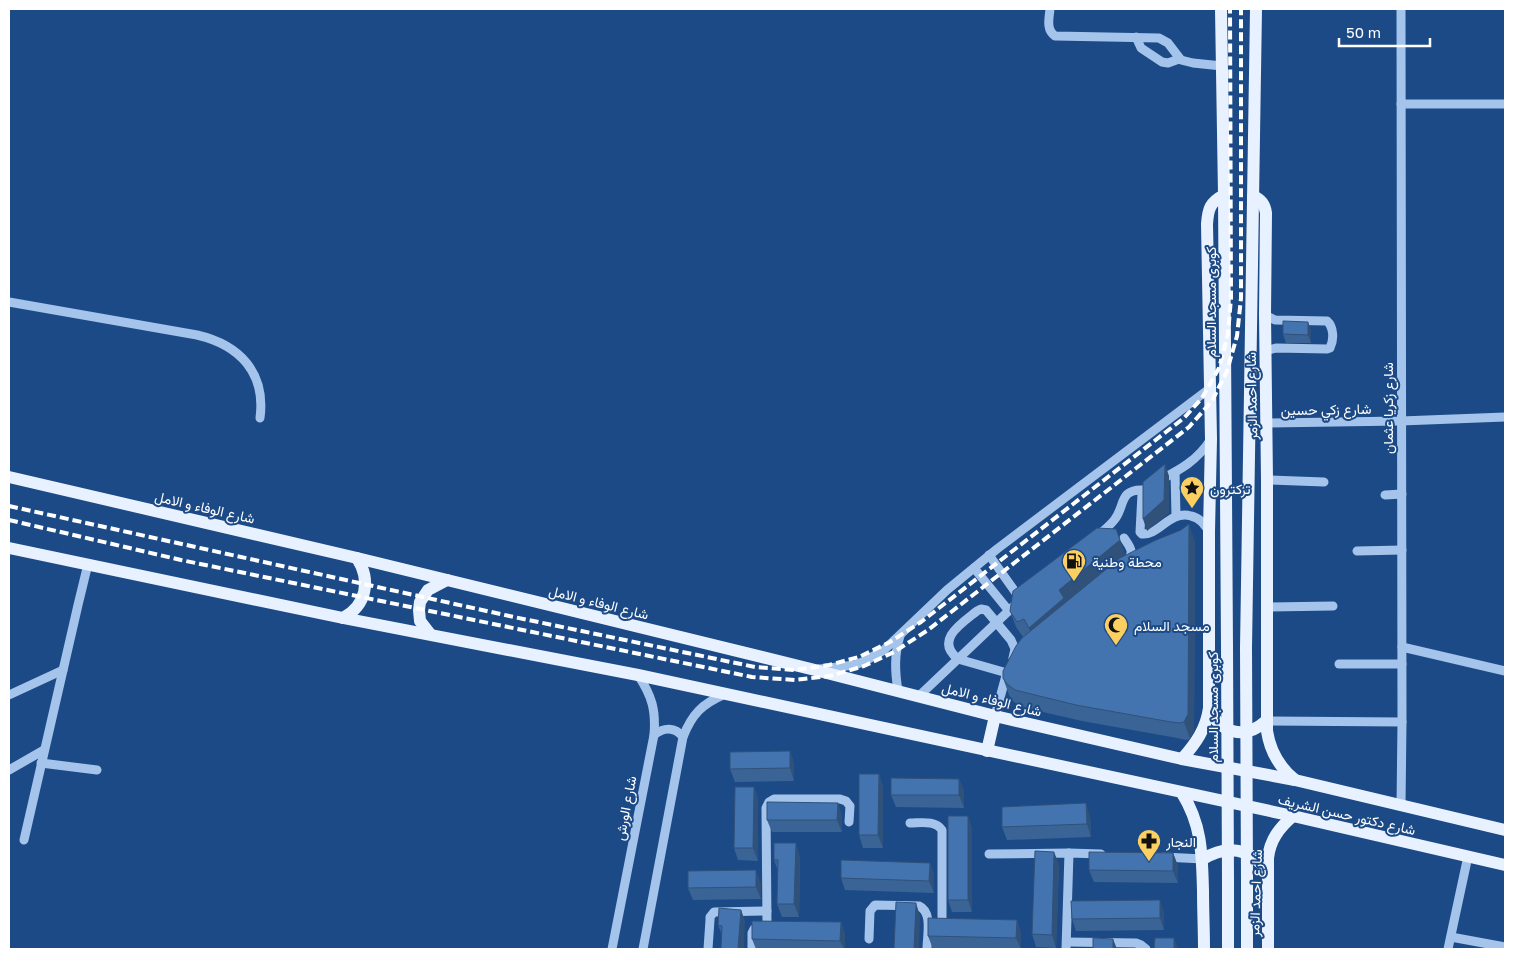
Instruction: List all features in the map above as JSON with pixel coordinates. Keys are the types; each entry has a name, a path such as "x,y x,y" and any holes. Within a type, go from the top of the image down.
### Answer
{"main road":[{"path":"1182,759 1202,733 1209,708 1211,439 1207,224 1210,206 1216,199 1224,196 1220,9"},
{"path":"1247,949 1246,648 1256,9"},
{"name":"كوبرى مسجد السلام","path":"1224,196 1228,949"},
{"name":"شارع احمد الزمر","path":"1253,196 1261,200 1266,209 1265,351 1268,480 1266,721 1271,750 1281,767 1295,780"},
{"name":"شارع الوفاء و الامل","path":"9,477 358,558 994,716 1182,759"},
{"path":"9,548 343,618 638,675 1182,793 1198,829 1202,859 1204,949"},
{"path":"343,618 360,603 365,588 364,572 358,558"},
{"path":"430,634 420,621 420,602 428,590 447,580"},
{"path":"1209,708 1221,726 1234,732 1255,730 1266,721"},
{"path":"987,751 994,716"},
{"name":"شارع دكتور حسن الشريف","path":"1182,759 1295,780 1505,830"},
{"name":"شارع دكتور حسن الشريف","path":"1182,793 1293,816 1505,865"},
{"name":"شارع احمد الزمر","path":"1268,949 1268,858 1272,842 1281,828 1293,816"},
{"path":"1202,859 1226,850 1242,852 1257,860 1268,872"}],"street":[{"path":"1050,9 1049,29 1051,34 1056,36 1159,38 1172,47 1178,59"},
{"name":"شارع زكريا عثمان","path":"1401,9 1401,806"},
{"path":"1136,37 1141,48 1162,62 1168,63 1178,59 1193,63 1222,66"},
{"path":"1401,104 1505,104"},
{"path":"9,302 216,340 226,345 242,358 255,376 261,396 260,418"},
{"path":"1265,315 1275,320 1324,320 1332,328 1330,348 1293,346 1265,351"},
{"path":"1294,320 1294,330"},
{"path":"1308,320 1308,330"},
{"path":"815,670 855,665 866,661 884,650 947,590 989,555 1209,389"},
{"name":"شارع زكي حسين","path":"1266,424 1401,422 1505,417"},
{"path":"1090,542 1116,518 1125,497 1133,491 1143,490 1196,458 1211,439"},
{"path":"1175,472 1176,516"},
{"path":"1268,480 1324,482"},
{"path":"1105,529 1124,538 1133,538 1140,532 1143,490"},
{"path":"1385,495 1402,494"},
{"path":"1140,532 1148,534 1176,516 1183,515 1195,517 1209,531"},
{"path":"1120,567 1130,558 1132,552 1132,548 1124,538"},
{"path":"1357,551 1402,550"},
{"path":"989,555 1021,600"},
{"path":"24,840 88,564"},
{"path":"974,568 1009,611"},
{"path":"919,696 1028,593"},
{"path":"1267,607 1333,606"},
{"path":"994,716 1015,649 1012,640 997,622 986,610 981,609 953,631 949,643 950,650 958,659 1006,673"},
{"path":"898,691 895,658 901,633"},
{"path":"1402,647 1505,671"},
{"path":"1339,664 1402,664"},
{"path":"9,695 63,670"},
{"name":"شارع الورش","path":"612,949 654,735 653,703 647,688 638,675"},
{"path":"643,949 683,737 689,723 698,710 710,700 725,694"},
{"path":"1266,721 1402,722"},
{"path":"654,735 667,728 676,731 683,737"},
{"path":"9,770 44,750"},
{"path":"41,763 97,770"},
{"path":"752,949 753,930 758,926 772,926 767,911 766,808 768,802 774,799 840,798 850,806 849,822"},
{"path":"910,823 934,823 942,830 947,923 928,922"},
{"path":"1069,853 1066,946 1136,943 1146,949"},
{"path":"989,854 1069,853 1107,855"},
{"path":"1448,949 1468,856"},
{"path":"1154,857 1202,859"},
{"path":"869,938 870,911 875,905 919,906 927,912 927,949"},
{"path":"708,949 710,916 714,912 767,911"},
{"path":"1451,937 1505,947"}],"building":[{"path":"1283,321 1308,322 1308,335 1283,334"},
{"path":"1165,464 1164,500 1143,519 1143,482"},
{"name":"مسجد السلام","path":"1189,524 1188,714 1184,722 1171,722 1076,705 1015,690 1007,684 1003,678 1003,671 1022,638 1120,558 1181,530"},
{"path":"1097,528 1116,529 1120,540 1059,590 1064,598 1029,628 1024,619 1017,622 1010,611 1013,591"},
{"path":"790,751 790,768 730,769 730,752"},
{"path":"859,774 879,774 878,835 859,835"},
{"path":"891,778 959,779 959,795 891,795"},
{"path":"735,787 754,787 753,848 734,848"},
{"path":"767,802 838,803 837,820 767,820"},
{"path":"1086,803 1087,824 1002,827 1002,807"},
{"path":"948,816 968,816 968,900 948,900"},
{"path":"774,843 796,843 794,904 777,904 778,860 774,860"},
{"path":"1035,851 1054,852 1052,935 1032,934"},
{"path":"1089,852 1173,853 1173,871 1089,870"},
{"path":"841,860 930,863 929,881 841,878"},
{"path":"756,870 756,887 688,888 688,871"},
{"path":"1160,900 1160,918 1072,919 1071,901"},
{"path":"896,902 916,903 914,949 894,949"},
{"path":"719,908 741,910 738,949 721,949 722,926 718,925"},
{"path":"928,918 1017,920 1016,938 928,936"},
{"path":"752,921 841,922 840,941 752,939"},
{"path":"1093,938 1113,939 1113,949 1093,949"},
{"path":"1155,938 1174,938 1174,949 1154,949"}],"railway":[{"path":"9,506 514,617 755,667 795,670 829,665 859,657 890,642 921,622 1184,418 1202,398 1219,368 1228,334 1231,298 1230,9"},
{"path":"9,520 181,560 752,677 795,680 830,676 864,666 894,652 928,630 1189,427 1212,401 1227,371 1237,336 1241,298 1241,9"}],"place":[{"name":"تركترون","path":"1192,509"},
{"name":"محطة وطنية","path":"1074,582"},
{"name":"مسجد السلام","path":"1116,646"},
{"name":"النجار","path":"1149,862"}]}
